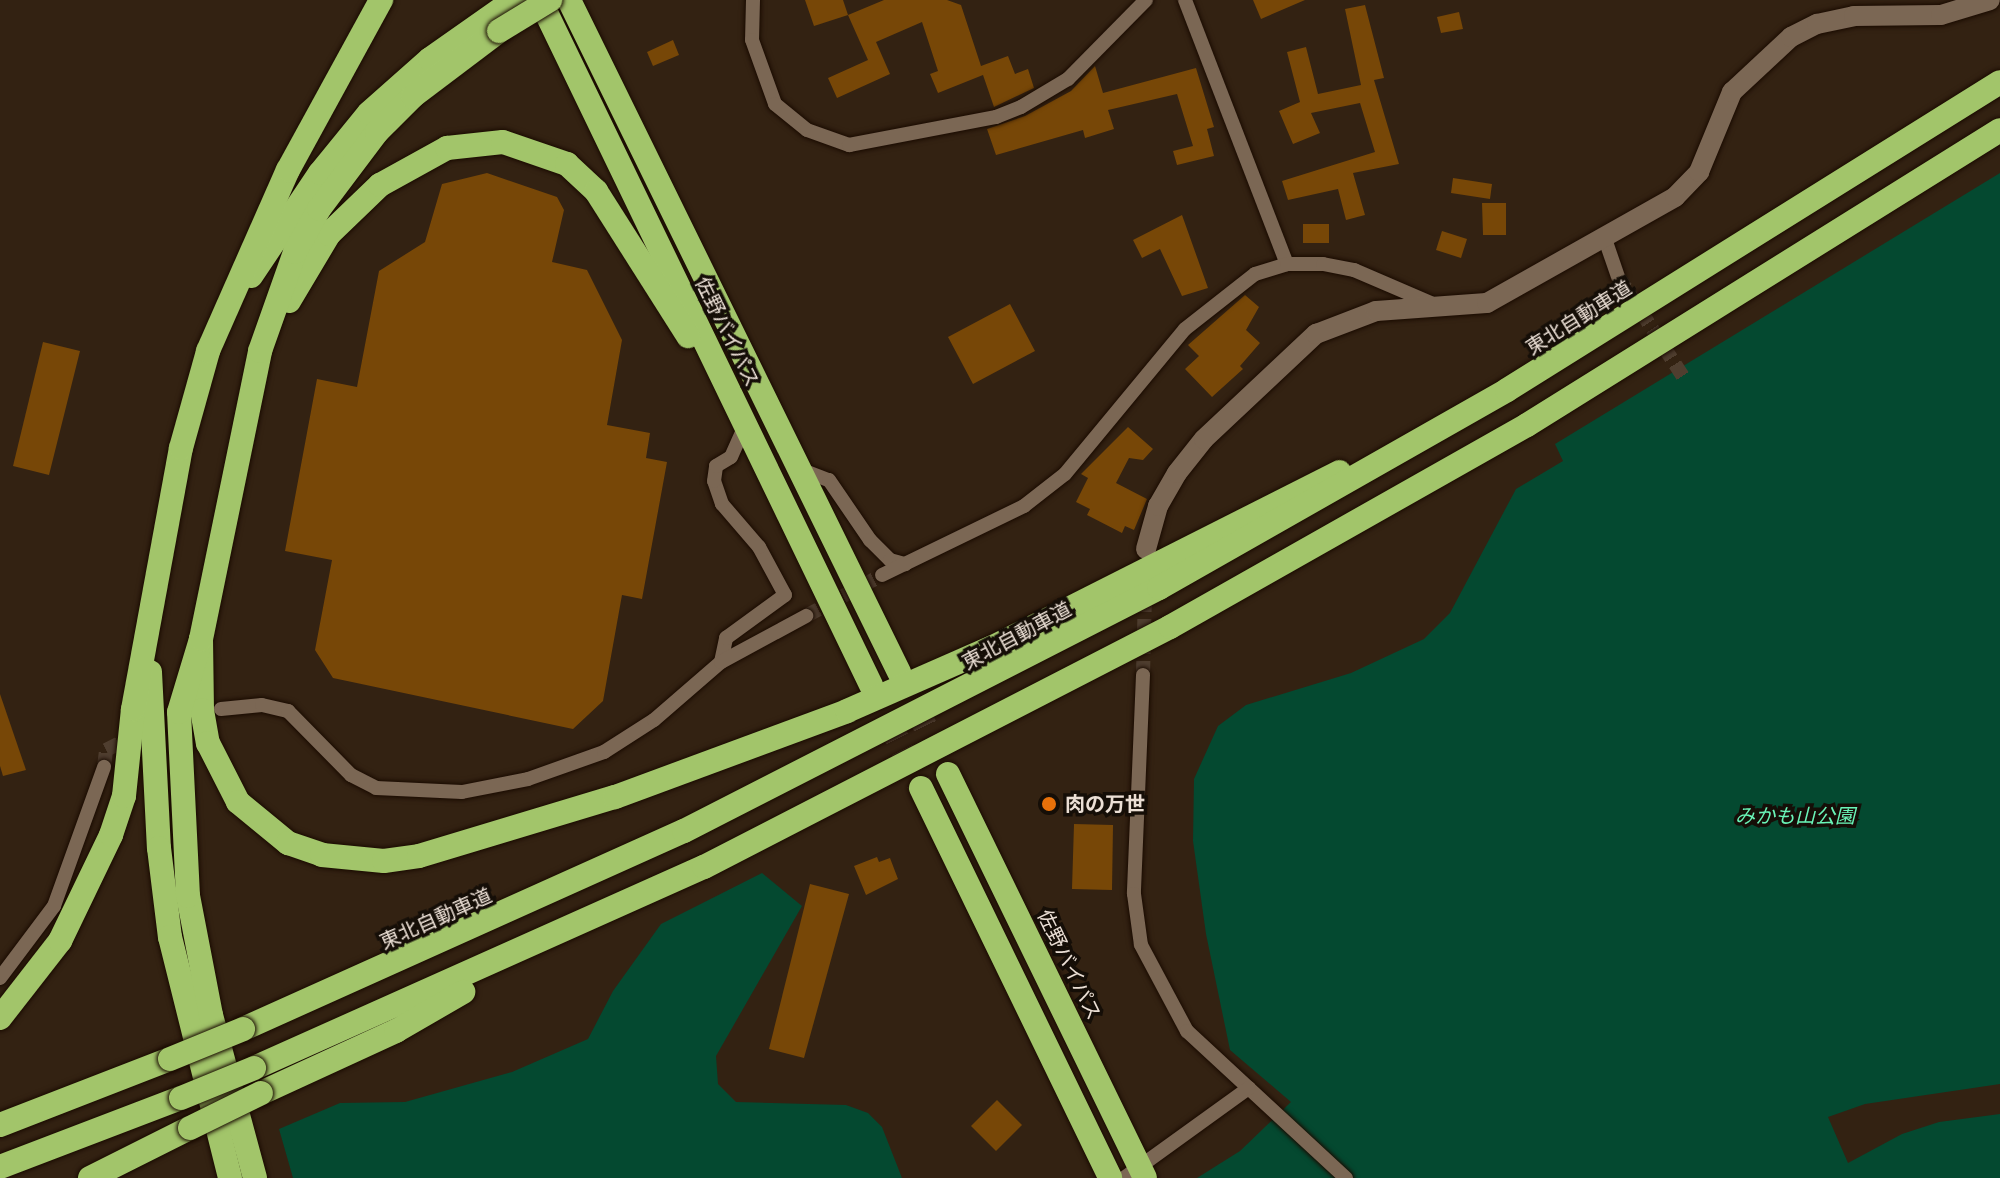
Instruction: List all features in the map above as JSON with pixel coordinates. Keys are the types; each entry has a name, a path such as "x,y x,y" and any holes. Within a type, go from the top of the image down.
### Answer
{"highway":[{"path":"0,1018 60,941 111,835 124,796 148,634 181,448 208,351 288,170 381,0"},
{"path":"255,1178 211,1015 188,896 179,712 201,639 260,351 295,252 349,167 413,96 496,22 514,0"},
{"name":"佐野バイパス","path":"540,0 871,685"},
{"path":"228,307 320,173 369,113 430,59 496,22 550,0"},
{"name":"佐野バイパス","path":"569,0 899,672"},
{"path":"586,0 681,197 707,282"},
{"name":"東北自動車道","path":"0,1125 243,1029 564,888 860,744 1159,588 1450,423 2000,82"},
{"path":"0,1167 254,1068 580,925 876,782 1310,550 1622,367 2000,130"},
{"path":"260,351 329,234 361,200 401,170 447,148 503,142 567,164 596,191 682,328 726,386"},
{"path":"201,639 202,710 208,743 238,802 288,843 322,855 384,861 419,856 615,797 847,711 993,647 1282,497 1450,423"},
{"path":"148,634 159,848 170,937 230,1178"},
{"name":"佐野バイパス","path":"948,774 1136,1174"},
{"path":"921,788 1110,1178"},
{"path":"90,1178 261,1093 396,1031 580,925"}],"street":[{"path":"753,0 752,40 775,104 807,130 849,145 996,117 1021,107 1068,79 1146,0"},
{"path":"1185,0 1287,264"},
{"path":"1146,549 1158,506 1177,473 1204,439 1294,351 1346,318 1431,303 1487,303 1675,197 1699,172 1732,92 1791,37 1817,24 1854,16 1941,15 1990,0"},
{"path":"1605,239 1618,276"},
{"path":"882,575 1024,506 1055,482 1185,329 1255,274 1287,264 1354,270 1431,303"},
{"path":"721,662 726,638 781,604 785,595 759,547 722,504 714,481 716,466 731,457 745,425"},
{"path":"797,468 829,480 870,540 890,560 905,564"},
{"path":"221,709 262,705 288,711 351,775 376,788 462,792 528,779 604,752 654,720 721,662 806,616"},
{"path":"1143,675 1134,894 1141,945 1187,1031 1346,1178"},
{"path":"0,978 54,906 104,767"},
{"path":"1136,1174 1249,1088"}],"green space":[{"name":"みかも山公園","path":"2000,173 2000,1084 1865,1104 1828,1117 1848,1163 1902,1134 1939,1122 2000,1114 2000,1178 1197,1178 1240,1151 1291,1102 1230,1050 1206,934 1193,841 1194,779 1218,726 1246,705 1351,673 1424,639 1450,613 1516,489 1563,461 1555,444"},
{"path":"762,873 802,906 716,1056 718,1084 736,1102 846,1105 868,1113 882,1127 902,1178 293,1178 279,1129 340,1103 405,1102 512,1072 588,1039 613,991 661,924"}],"building":[{"path":"805,0 843,0 848,15 814,26"},
{"path":"884,0 947,0 961,5 981,66 1008,56 1015,74 1028,69 1034,88 994,107 983,75 938,93 930,74 938,71 922,22 876,42 890,74 837,98 828,78 868,60 848,15"},
{"path":"1253,0 1305,0 1261,19"},
{"path":"1365,5 1384,78 1374,80 1399,164 1353,173 1365,215 1346,220 1338,189 1288,200 1282,181 1375,152 1360,103 1311,113 1320,133 1293,144 1279,111 1300,102 1287,52 1306,47 1318,94 1361,85 1345,9"},
{"path":"1459,12 1463,29 1441,33 1437,17"},
{"path":"673,40 679,55 653,66 647,52"},
{"path":"1095,66 1103,93 1196,68 1214,127 1207,129 1214,156 1177,165 1173,151 1193,146 1177,94 1108,110 1114,129 1085,138 1083,130 996,155 987,129 1025,116 1071,91"},
{"path":"487,173 557,197 564,210 552,262 587,270 622,340 607,425 650,433 646,458 667,462 642,599 622,595 603,701 573,729 333,678 315,650 332,560 285,551 317,379 357,387 379,271 425,242 442,184"},
{"path":"1453,178 1492,184 1490,199 1451,193"},
{"path":"1482,203 1506,203 1506,235 1483,235"},
{"path":"1182,215 1208,288 1182,296 1160,249 1142,258 1133,240"},
{"path":"1303,224 1329,224 1329,243 1303,243"},
{"path":"1442,231 1467,239 1461,258 1436,250"},
{"path":"1245,295 1259,307 1246,330 1260,343 1240,366 1243,369 1212,397 1185,369 1199,356 1188,345"},
{"path":"1010,304 1035,351 973,384 948,337"},
{"path":"43,342 80,351 49,475 13,466"},
{"path":"1128,427 1153,449 1143,460 1129,458 1116,483 1147,499 1134,530 1125,526 1122,533 1087,515 1090,509 1076,502 1088,478 1081,474"},
{"path":"0,694 26,770 3,776 0,766"},
{"path":"1074,824 1113,825 1112,890 1072,889"},
{"path":"877,857 879,862 890,858 898,879 866,895 854,866"},
{"path":"810,884 849,894 804,1058 769,1049"},
{"path":"997,1100 1022,1125 996,1151 971,1126"}],"tunnel":[{"path":"1618,276 1684,378"},
{"path":"806,616 882,575"},
{"path":"1143,675 1145,593"},
{"path":"899,672 948,774"},
{"path":"871,685 921,788"},
{"path":"104,767 106,750 133,736"}],"place":[{"name":"肉の万世","path":"1049,804"}]}
